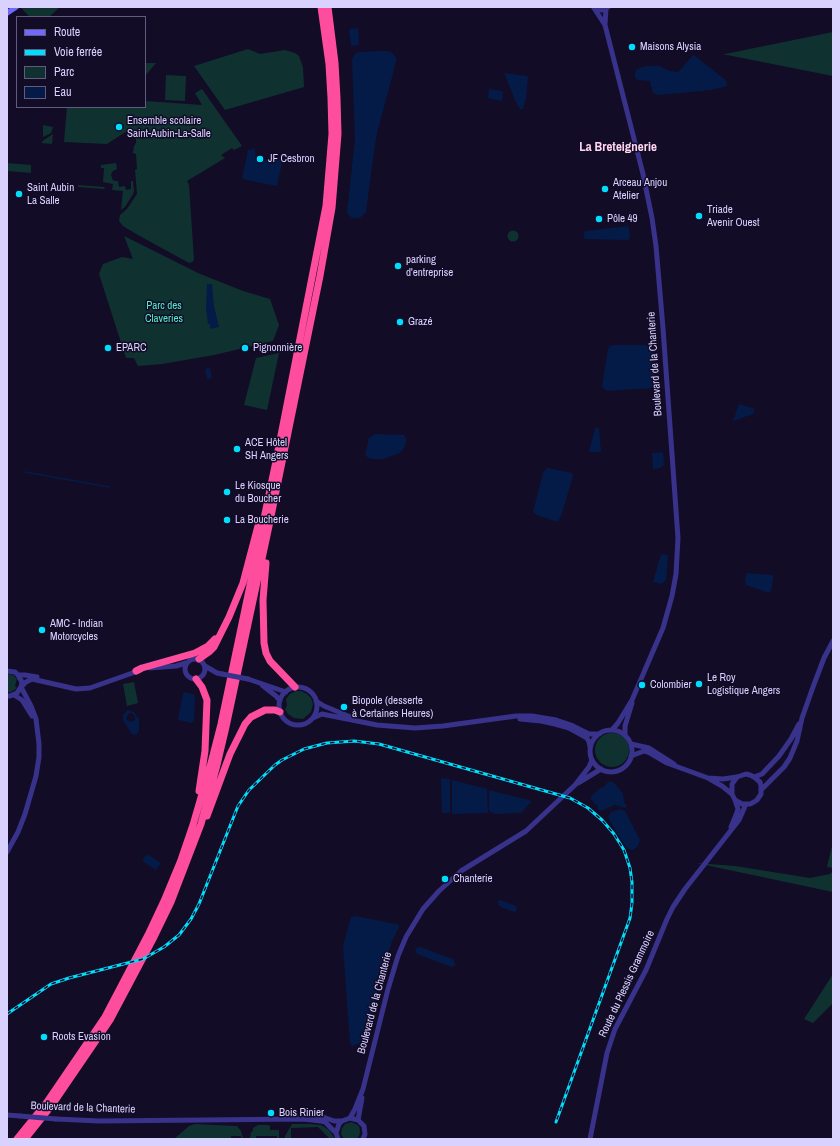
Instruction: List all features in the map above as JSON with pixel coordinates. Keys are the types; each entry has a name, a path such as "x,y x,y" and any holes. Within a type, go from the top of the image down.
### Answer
{"highway":[{"path":"17,1139 47,1102 105,1017 148,935 197,824 221,724 275,466 326,206 331,141 331,112 328,64 321,7"},
{"path":"25,1139 52,1105 110,1020 154,937 171,902 197,824 226,727 269,526 320,276 332,208 338,134 335,63 328,7"},
{"path":"199,659 214,647 243,583 269,481 275,466"},
{"path":"269,526 270,538 264,571 264,643 266,653 270,661 295,688"},
{"path":"136,671 195,653 213,642 225,624"},
{"path":"196,679 205,693 207,710 205,751 193,815 197,824"},
{"path":"197,824 207,816 230,754 245,724 251,717 265,710 275,710 280,712"}],"main road":[{"path":"7,14 16,7"}],"street":[{"path":"594,8 598,10 607,8"},
{"name":"Boulevard de la Chanterie","path":"594,8 605,25 652,218 663,328 678,538 676,574 663,628 632,700 612,730"},
{"name":"Boulevard de la Chanterie","path":"605,25 607,8"},
{"path":"708,778 724,779 746,774 754,776 762,774 779,756 791,739 802,718 824,658 833,641"},
{"path":"7,696 14,695 26,682 32,679 76,689 90,688 136,671 149,668 176,666 186,663 194,658 199,659 205,666 219,673"},
{"path":"184,672 186,663"},
{"path":"176,666 191,679 200,678 203,675 210,673 219,673 248,679 286,692"},
{"path":"203,675 205,666"},
{"path":"7,671 76,686 97,686"},
{"path":"7,852 18,832 25,814 39,757 36,719 18,674"},
{"path":"258,682 280,701"},
{"path":"313,718 317,707 316,701 308,690 295,688 286,692 282,696 279,706 280,712 287,721 293,724 306,723 322,714 377,725 415,728 443,726 516,716 532,716 543,717 571,725 589,734 599,734"},
{"path":"14,695 22,700 31,713 38,730"},
{"name":"Boulevard de la Chanterie","path":"625,735 625,726 632,700"},
{"path":"316,701 324,706 362,722"},
{"path":"505,718 541,721 569,728 586,738 589,742 590,754 592,760 601,769 608,771 619,770 627,764 632,750 631,744 625,735 618,731 612,730 599,734 593,740 590,748"},
{"path":"761,790 784,768 790,758 797,741 802,718"},
{"path":"631,744 649,748 679,768"},
{"path":"631,756 644,751 667,763 708,778 722,786 732,794 735,800 742,804 750,804 759,797 761,790 760,782 754,776"},
{"name":"Boulevard de la Chanterie","path":"358,1120 363,1089 388,989 398,956 406,937 423,909 438,891 461,871 526,831 575,785 589,767 592,760"},
{"name":"Boulevard de la Chanterie","path":"575,785 601,769"},
{"path":"732,794 732,784 737,777"},
{"name":"Route du Plessis Grammoire","path":"729,832 738,809 735,800"},
{"name":"Route du Plessis Grammoire","path":"590,1139 607,1053 615,1029 646,970 673,907 685,889 739,820 746,804"},
{"name":"Boulevard de la Chanterie","path":"350,1118 363,1089"},
{"name":"Boulevard de la Chanterie","path":"7,1115 96,1121 303,1119 321,1121 328,1124 336,1133"},
{"name":"Boulevard de la Chanterie","path":"303,1119 309,1117 323,1117 334,1121 342,1121"},
{"path":"338,1139 336,1133 337,1128 342,1121 350,1118 358,1120 364,1126 365,1130 363,1139"}],"green space":[{"path":"60,7 50,16 29,16 21,8"},
{"path":"833,32 833,76 722,54 725,54"},
{"path":"248,49 260,54 285,50 295,53 299,56 303,67 304,87 225,110 194,66"},
{"path":"146,63 156,63 146,75"},
{"path":"166,75 186,76 185,101 165,100"},
{"path":"202,89 242,146 234,150 232,148 221,155 225,158 187,181 189,185 194,260 189,263 123,226 119,221 120,215 127,209 137,194 135,170 137,169 136,154 133,153 136,143 136,131 127,131 107,144 64,142 67,108 146,108 146,101 202,105 195,93"},
{"path":"43,125 53,127 51,133 43,137"},
{"path":"53,134 52,144 41,143 44,140"},
{"path":"7,163 31,165 31,173 7,171"},
{"path":"116,163 117,169 111,174 114,181 118,181 119,187 125,186 126,190 131,189 131,181 133,181 133,194 125,207 121,210 123,191 112,190 113,184 103,182 104,168 101,168 101,165"},
{"path":"78,185 104,187 105,189 78,187"},
{"path":"513,230 517,232 519,236 517,240 513,242 509,240 507,236 509,232"},
{"name":"Parc des Claveries","path":"124,236 198,273 243,291 270,299 279,325 273,341 214,355 162,364 138,366 134,358 126,358 99,274 103,264 122,257 133,259"},
{"path":"279,353 267,410 244,405 256,358"},
{"path":"7,674 13,675 17,679 15,686 17,688 11,692 7,692"},
{"path":"134,682 138,703 127,706 123,684"},
{"path":"296,691 301,691 307,694 311,698 313,704 311,712 303,719 294,718 288,714 285,709 287,706 286,699 290,694"},
{"path":"612,733 624,738 629,750 624,762 612,767 600,762 595,750 600,738"},
{"path":"833,842 833,868 827,867"},
{"path":"696,863 735,866 810,878 830,874 833,871 833,892"},
{"path":"833,974 833,1003 813,1023 804,1019"},
{"path":"351,1122 359,1126 359,1136 357,1139 344,1139 341,1134 342,1128 345,1124"},
{"path":"195,1124 237,1126 241,1131 243,1139 241,1139 241,1136 231,1136 231,1139 174,1139 189,1126"},
{"path":"292,1124 321,1125 329,1130 335,1139 330,1139 318,1127 291,1128 291,1139 285,1139 285,1136"},
{"path":"258,1125 268,1125 270,1126 270,1130 279,1130 279,1139 277,1139 277,1136 256,1136 256,1139 250,1139 253,1128"}],"water":[{"path":"358,28 359,45 351,46 349,29"},
{"path":"385,51 393,54 396,58 396,62 377,133 366,212 361,217 352,218 347,213 355,139 352,59 355,54 359,52"},
{"path":"694,55 723,78 727,82 727,86 711,90 658,95 653,93 650,81 638,80 635,77 637,69 646,66 659,66 670,71 678,72"},
{"path":"504,73 528,77 526,98 523,109 520,109 515,100"},
{"path":"489,89 502,91 502,101 488,98"},
{"path":"255,149 256,160 283,158 277,186 242,179 248,150"},
{"path":"628,226 630,237 628,240 586,239 584,237 584,233 586,231"},
{"path":"207,284 212,284 214,306 219,327 210,329 206,309"},
{"path":"645,345 650,347 652,350 654,369 654,387 608,391 604,389 602,386 608,349 610,346"},
{"path":"210,368 212,378 207,379 205,369"},
{"path":"739,404 755,409 753,414 733,421"},
{"path":"595,428 599,428 601,452 589,452"},
{"path":"376,434 404,435 406,442 404,448 400,453 383,459 368,458 365,454 368,439"},
{"path":"663,452 664,465 660,468 653,469 652,453"},
{"path":"548,468 572,473 573,476 558,522 537,515 533,512 543,473"},
{"path":"661,554 668,555 666,580 661,584 653,582"},
{"path":"747,573 772,575 773,579 771,591 766,592 746,585 745,580"},
{"path":"185,692 195,696 194,721 191,723 178,719 183,694"},
{"path":"128,710 134,712 139,719 139,731 136,735 132,734 123,720 123,715","holes":["129,713 132,713 135,716 135,720 131,722 126,719"]},
{"path":"442,778 450,779 450,813 442,813"},
{"path":"452,780 487,789 488,813 452,814"},
{"path":"611,781 623,794 624,802 627,806 625,808 615,805 600,811 598,806 591,799 591,796"},
{"path":"489,790 532,801 521,813 495,814 489,810"},
{"path":"620,809 625,811 640,840 638,846 633,850 627,849 608,817 611,812"},
{"path":"147,854 161,863 156,870 142,861"},
{"path":"500,900 516,906 516,911 514,912 499,906 498,901"},
{"path":"356,916 396,924 399,925 399,927 392,941 382,973 366,1041 352,1046 350,1043 343,946 351,917"},
{"path":"418,947 453,959 455,966 451,967 417,954 415,950"}],"waterway":[{"path":"25,472 109,487"}],"railway":[{"path":"7,1014 51,984 143,959 164,947 179,935 191,919 199,904 238,806 249,790 275,765 304,749 327,743 354,741 379,744 570,798 588,808 602,820 614,834 624,850 630,868 632,882 630,918 556,1122"}],"place":[{"name":"Maisons Alysia","path":"632,47"},
{"name":"Ensemble scolaire Saint-Aubin-La-Salle","path":"119,127"},
{"name":"JF Cesbron","path":"260,159"},
{"name":"Arceau Anjou Atelier","path":"605,189"},
{"name":"Saint Aubin La Salle","path":"19,194"},
{"name":"Triade Avenir Ouest","path":"699,216"},
{"name":"Pôle 49","path":"599,219"},
{"name":"parking d'entreprise","path":"398,266"},
{"name":"Grazé","path":"400,322"},
{"name":"EPARC","path":"108,348"},
{"name":"Pignonnière","path":"245,348"},
{"name":"ACE Hôtel SH Angers","path":"237,449"},
{"name":"Le Kiosque du Boucher","path":"227,492"},
{"name":"La Boucherie","path":"227,520"},
{"name":"AMC - Indian Motorcycles","path":"42,630"},
{"name":"Le Roy Logistique Angers","path":"699,684"},
{"name":"Colombier","path":"642,685"},
{"name":"Biopole (desserte à Certaines Heures)","path":"344,707"},
{"name":"Chanterie","path":"445,879"},
{"name":"Roots Evasion","path":"44,1037"},
{"name":"Bois Rinier","path":"271,1113"}],"district":[{"name":"La Breteignerie","path":"618,148"}]}
